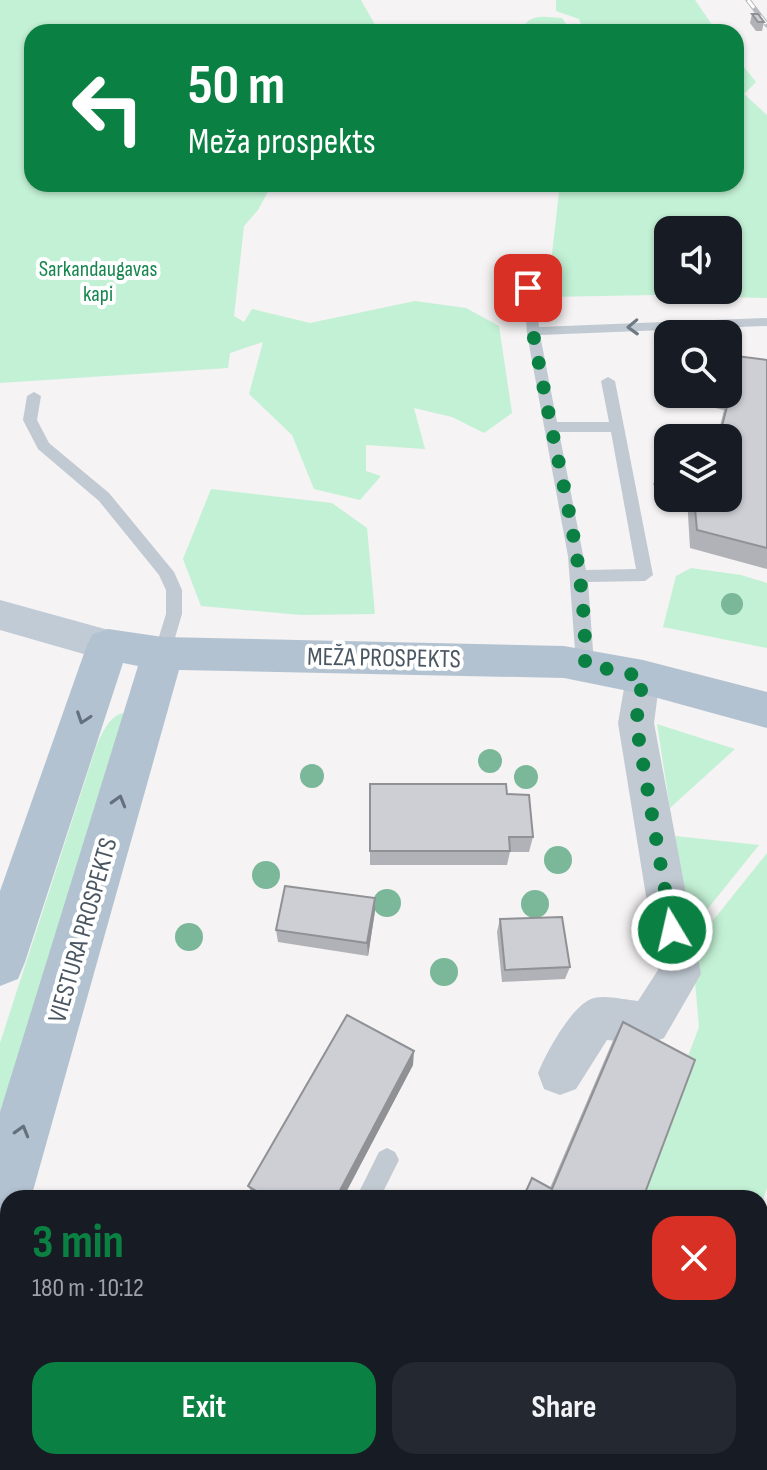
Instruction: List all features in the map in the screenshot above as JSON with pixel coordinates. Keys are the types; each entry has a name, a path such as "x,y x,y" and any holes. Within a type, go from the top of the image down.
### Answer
{"main road":[{"name":"MEŽA PROSPEKTS","path":"108,645 163,653 522,659 585,664 767,710"},
{"path":"0,962 108,645"},
{"name":"VIESTURA PROSPEKTS","path":"5,1190 163,653"}],"street":[{"name":"MEŽA PROSPEKTS","path":"0,615 108,645"},
{"path":"560,1073 596,1018 649,1023 680,974 636,723 643,677"}],"lane":[{"path":"528,288 550,427 581,576 585,664"},
{"path":"533,331 767,322"},
{"path":"581,576 645,575 608,381"},
{"path":"34,396 30,420 43,446 104,497 166,572 174,590 174,614 163,653"},
{"path":"550,427 618,427"},
{"path":"372,1190 387,1160"}],"green space":[{"name":"Sarkandaugavas kapi","path":"0,0 361,0 374,24 24,24 24,192 268,192 244,226 234,316 244,322 252,309 310,323 415,301 466,308 499,326 512,413 484,433 452,417 414,408 425,449 366,445 366,471 381,476 360,500 314,489 292,435 249,394 263,342 230,353 228,368 0,383"},
{"path":"556,0 695,0 712,24 581,24 579,19 556,11"},
{"path":"535,18 562,18 566,24 525,24"},
{"path":"744,67 756,82 744,94"},
{"path":"744,94 767,115 767,298 742,297 742,216 654,216 654,295 547,297 559,192 744,192"},
{"path":"211,489 332,503 367,528 375,614 301,615 201,606 183,559"},
{"path":"691,568 741,575 767,583 767,648 663,627 676,576"},
{"path":"123,713 125,715 0,1117 0,1043 96,747 110,722"},
{"path":"657,724 735,749 670,808"},
{"path":"675,836 759,845 689,932"},
{"path":"767,853 766,1190 638,1190 699,1027 695,982 687,953"}],"building":[{"path":"752,14 758,14 764,22 758,22"},
{"path":"742,357 767,360 767,548 697,530 695,512 742,512 742,424 723,424 727,408 742,408"},
{"path":"370,784 506,784 507,794 529,795 533,837 509,837 510,851 370,851"},
{"path":"285,886 375,898 367,943 276,930"},
{"path":"562,917 570,967 505,970 500,919"},
{"path":"347,1015 414,1051 340,1190 254,1190 248,1186"},
{"path":"623,1022 695,1060 646,1190 527,1190 532,1178 552,1189"}],"railway":[{"path":"748,0 767,25"}],"route":[{"path":"528,288 550,427 581,576 585,664 643,677 636,723 672,930"}]}
